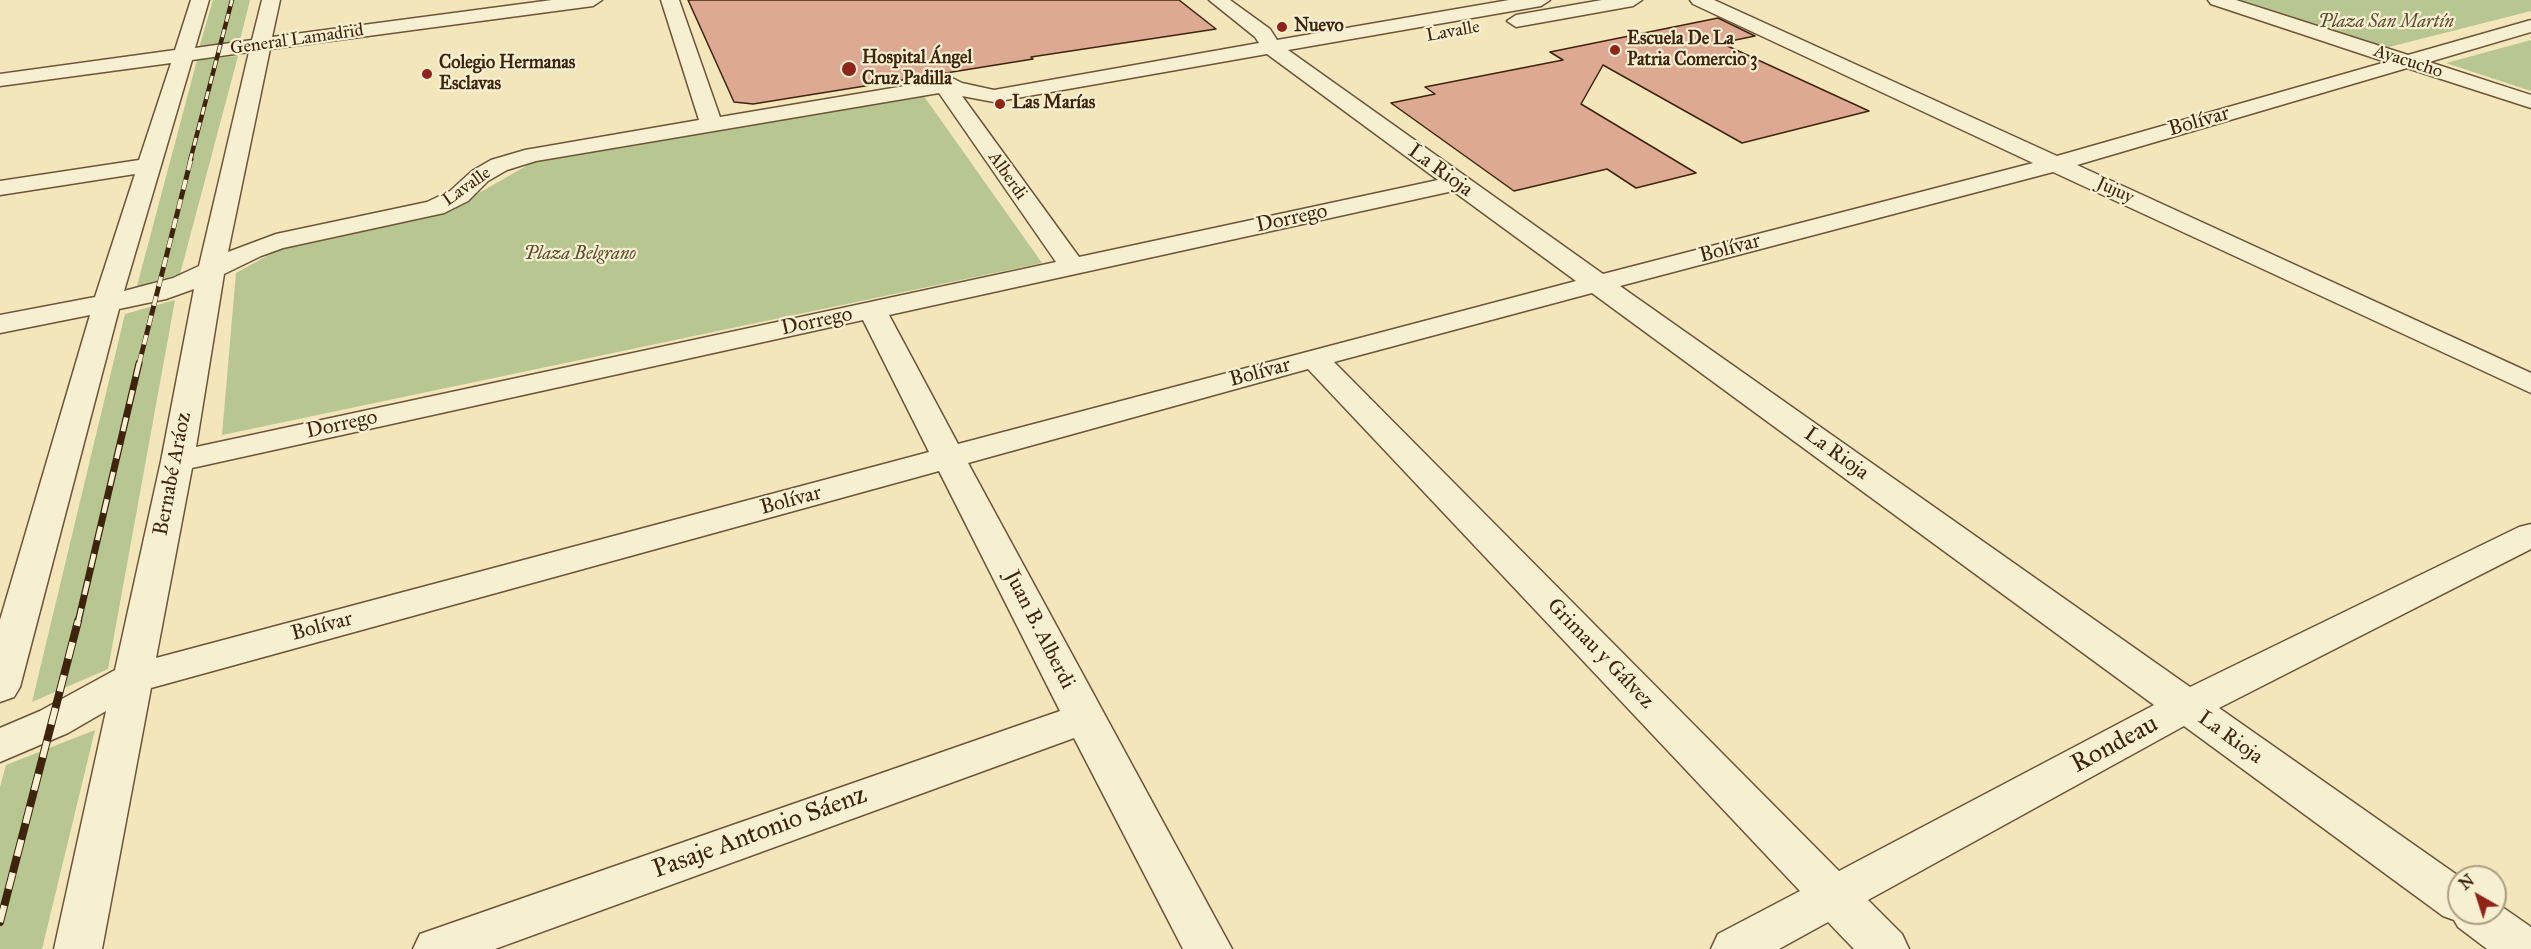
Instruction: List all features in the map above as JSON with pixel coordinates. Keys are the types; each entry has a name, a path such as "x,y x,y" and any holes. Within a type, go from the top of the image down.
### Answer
{"street":[{"path":"0,687 107,303 200,0"},
{"name":"Bernabé Aráoz","path":"78,949 177,461 210,270 263,44 271,0"},
{"name":"General Lamadrid","path":"0,80 593,0"},
{"path":"670,0 711,123"},
{"name":"La Rioja","path":"1218,0 1267,41 1456,183 1599,283 2447,893"},
{"name":"Lavalle","path":"0,324 156,293 183,284 252,250 276,242 435,208 459,196 480,176 499,165 533,155 711,123 944,86 994,96 1267,41 1541,0"},
{"name":"Lavalle","path":"1267,41 1330,54 1633,0"},
{"name":"Jujuy","path":"1699,0 2531,384"},
{"name":"Ayacucho","path":"2217,0 2531,102"},
{"name":"Bolívar","path":"0,746 54,722 131,679 951,459 1314,358 2056,164 2531,26"},
{"name":"Alberdi","path":"944,86 1071,265"},
{"path":"0,188 150,165"},
{"name":"Dorrego","path":"177,461 1456,183"},
{"name":"Juan B. Alberdi","path":"872,310 1084,718 1208,949"},
{"name":"Grimau y Gálvez","path":"1314,358 1885,949"},
{"name":"Rondeau","path":"1735,949 2187,706 2531,535"},
{"name":"Pasaje Antonio Sáenz","path":"437,949 1084,718"},
{"path":"2491,925 2524,949"}],"green space":[{"path":"213,0 250,0 239,44 199,48"},
{"name":"Plaza San Martín","path":"2240,0 2531,0 2531,11 2385,48"},
{"path":"2531,40 2531,91 2446,63 2450,62"},
{"path":"238,56 180,274 137,286 197,60"},
{"name":"Plaza Belgrano","path":"921,92 1042,263 222,435 236,273 285,246 442,214 542,157"},
{"path":"175,300 108,669 32,702 125,314"},
{"path":"95,730 42,949 0,949 0,787 6,765"}],"building":[{"name":"Hospital Ángel Cruz Padilla","path":"688,0 1179,0 1216,29 1031,57 1033,59 753,104 734,102"},
{"path":"1718,18 1755,36 1721,43 1869,111 1742,143 1603,65 1581,104 1696,173 1636,188 1607,169 1514,191 1391,103 1435,94 1425,87 1563,60 1550,52"}],"railway":[{"path":"190,161 232,0"},
{"path":"139,364 191,159"},
{"path":"78,622 139,363"},
{"path":"0,922 78,621"}],"place":[{"name":"Nuevo","path":"1282,27"},
{"name":"Escuela De La Patria Comercio 3","path":"1615,50"},
{"name":"Hospital Ángel Cruz Padilla","path":"849,69"},
{"name":"Colegio Hermanas Esclavas","path":"427,74"},
{"name":"Las Marías","path":"1000,104"}]}
